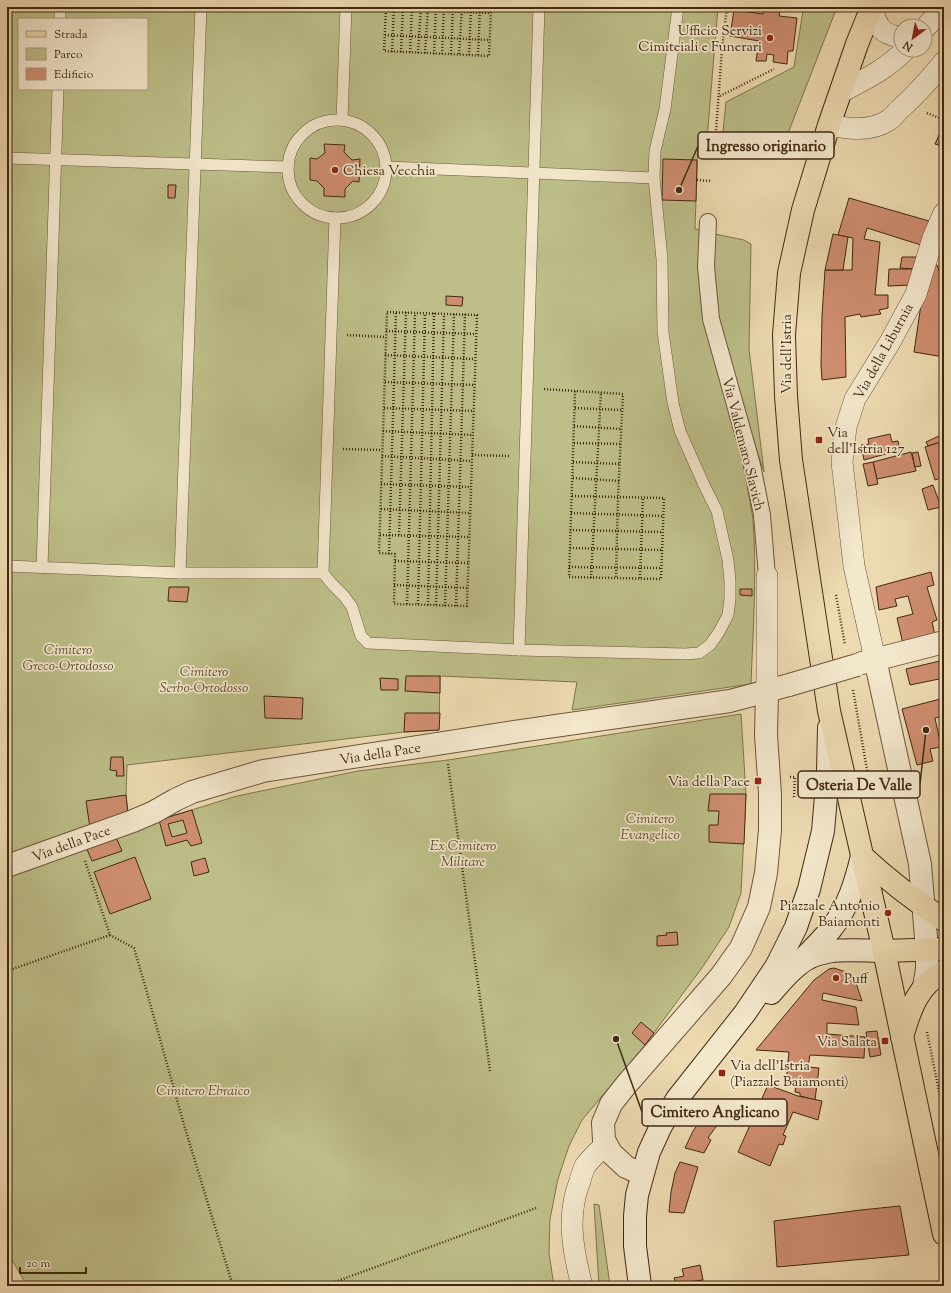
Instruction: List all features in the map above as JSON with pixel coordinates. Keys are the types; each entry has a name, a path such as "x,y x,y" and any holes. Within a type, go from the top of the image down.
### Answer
{"main road":[{"name":"Via dell'Istria","path":"830,711 791,460 786,396 784,335 789,273 802,210 829,125 872,7"},
{"path":"830,711 884,951 944,1234"},
{"path":"862,856 878,871 924,908 944,920"},
{"path":"884,951 936,950"},
{"path":"902,1037 909,1014 924,987 934,976 944,970"}],"street":[{"path":"872,7 875,22 882,31 893,36"},
{"path":"933,19 944,7"},
{"path":"841,92 870,77 897,58"},
{"path":"829,125 859,129 872,127 888,120 907,103 944,62"},
{"name":"Via della Liburnia","path":"866,662 842,462 846,428 855,399 890,342 916,294 933,238 944,213"},
{"name":"Via Valdemaro Slavich","path":"708,222 706,267 711,319 753,472 762,515 767,576 767,692"},
{"name":"Via della Pace","path":"7,866 154,812 192,792 262,771 520,731 730,701 767,692 866,662 944,642"},
{"path":"866,662 920,864 924,908 936,950 927,969 924,987"},
{"path":"642,1174 626,1167 611,1153 604,1140 603,1123 611,1104 721,976 740,948 759,906 766,873 770,830 770,794 766,735 767,692"},
{"path":"640,1286 635,1246 634,1216 642,1174 661,1126 676,1099 745,1013 776,967 796,927 809,889 822,831 828,773 830,711"},
{"path":"707,1061 832,928 846,906 856,880 862,856"},
{"path":"798,965 810,957 836,950 884,951"},
{"path":"582,1286 576,1264 571,1226 575,1193 585,1167 595,1153 606,1144"}],"lane":[{"path":"60,7 60,18"},
{"path":"180,573 201,7"},
{"path":"342,120 346,7"},
{"path":"519,650 539,7"},
{"path":"335,218 323,573 344,596 352,608 361,636 368,644 519,650 699,653 710,645 728,615 730,581 728,560 717,511 680,431 673,403 663,332 662,259 654,178 655,151 665,109 678,7"},
{"path":"42,568 58,90"},
{"path":"342,120 356,124 372,135 382,148 386,166 385,180 375,201 356,214 335,218 311,210 296,197 290,183 288,167 293,146 304,132 322,122 342,120"},
{"path":"7,158 288,167"},
{"path":"386,166 654,178"},
{"path":"7,566 180,573 323,573"}],"path":[{"path":"434,54 436,7"},
{"path":"442,54 444,7"},
{"path":"451,54 453,7"},
{"path":"459,54 462,7"},
{"path":"469,55 471,7"},
{"path":"478,55 480,7"},
{"path":"490,13 444,12 428,9 386,8 384,51 489,56 491,7"},
{"path":"715,145 722,49 727,7"},
{"path":"392,52 394,8"},
{"path":"401,52 403,9"},
{"path":"410,52 412,9"},
{"path":"418,53 420,9"},
{"path":"425,53 428,9"},
{"path":"385,35 489,40"},
{"path":"719,97 774,68"},
{"path":"696,180 711,181"},
{"path":"387,312 396,312 477,315 467,606 394,604 395,554 379,553 387,312"},
{"path":"389,554 396,312"},
{"path":"399,535 406,312"},
{"path":"407,604 416,313"},
{"path":"418,604 425,313"},
{"path":"428,605 434,313"},
{"path":"436,605 444,314"},
{"path":"445,606 454,314"},
{"path":"456,606 465,314"},
{"path":"386,331 476,334"},
{"path":"331,334 386,337"},
{"path":"385,355 475,359"},
{"path":"385,382 474,385"},
{"path":"528,388 623,394 617,515 616,578"},
{"path":"572,496 664,498 661,579 569,577 570,530 576,391"},
{"path":"591,578 600,392"},
{"path":"384,408 474,411"},
{"path":"575,408 622,410"},
{"path":"574,426 621,429"},
{"path":"383,431 473,435"},
{"path":"574,443 621,444"},
{"path":"327,449 382,450"},
{"path":"472,455 526,456"},
{"path":"382,456 472,461"},
{"path":"573,462 620,464"},
{"path":"572,478 619,481"},
{"path":"381,484 471,487"},
{"path":"640,578 643,498"},
{"path":"381,509 470,513"},
{"path":"571,513 663,516"},
{"path":"570,530 663,532"},
{"path":"380,535 469,537"},
{"path":"570,548 662,550"},
{"path":"395,561 468,563"},
{"path":"569,567 662,568"},
{"path":"394,584 468,588"},
{"path":"448,760 490,1071"},
{"path":"786,777 795,777 794,800"},
{"path":"83,856 110,935 134,948 184,1125 233,1286"},
{"path":"7,971 110,935"},
{"path":"927,1031 944,1116"},
{"path":"324,1286 536,1208"}],"green space":[{"path":"7,7 718,7 707,139 698,141 695,229 702,230 753,519 755,581 751,684 572,710 577,682 440,676 439,730 404,732 127,765 126,795 128,814 7,856"},
{"path":"774,7 837,7 780,154 752,141 722,141 726,102 794,67 803,11"},
{"path":"715,234 744,240 751,244 749,349 764,472 751,433 718,317 713,270"},
{"name":"Cimitero Ebraico","path":"741,714 746,794 741,893 729,927 704,965 645,1045 582,1120 569,1146 558,1179 550,1219 549,1253 554,1286 27,1286 7,1251 7,876 159,820 237,796 358,771 448,760"},
{"path":"594,1204 599,1205 610,1286 599,1286"}],"building":[{"name":"Ufficio Servizi Cimiteiali e Funerari","path":"734,10 763,14 764,10 780,12 779,16 797,18 793,51 788,51 787,64 773,62 774,55 767,54 766,61 756,61 759,41 730,36"},
{"path":"944,124 944,147 935,144"},
{"name":"Chiesa Vecchia","path":"324,144 345,145 344,152 352,160 360,159 359,182 353,181 345,189 345,197 324,196 324,188 317,181 310,180 310,158 317,159 325,153"},
{"path":"663,159 697,160 696,201 662,200"},
{"path":"168,185 176,185 175,198 168,198"},
{"path":"849,198 929,221 921,245 867,228 864,239 880,242 875,295 888,295 888,308 879,310 881,314 861,317 860,314 845,317 846,377 822,380 822,316 825,270 852,270 853,238 838,235"},
{"path":"833,234 848,237 843,270 825,270"},
{"path":"902,257 917,257 913,269 900,268"},
{"path":"929,263 937,265 944,284 944,357 914,352 924,284"},
{"path":"889,269 913,269 912,285 888,286"},
{"path":"446,296 463,297 462,306 446,305"},
{"path":"890,434 892,442 898,441 900,450 864,460 861,445 869,444 868,439"},
{"path":"939,436 941,442 928,446 926,442"},
{"path":"944,441 944,477 935,480 925,447"},
{"path":"911,452 916,471 877,479 873,462"},
{"path":"918,452 921,466 915,467 912,453"},
{"path":"873,462 878,484 868,486 863,464"},
{"path":"933,485 941,507 928,510 922,489"},
{"path":"931,572 934,585 927,587 937,620 932,622 935,635 903,644 897,618 913,614 908,596 895,599 897,606 879,610 876,587"},
{"path":"169,587 189,587 187,602 168,601"},
{"path":"740,589 752,589 752,596 740,595"},
{"path":"944,660 944,678 910,685 906,669"},
{"path":"406,676 440,676 440,693 405,691"},
{"path":"380,678 398,679 398,690 381,690"},
{"path":"264,696 303,698 302,719 265,718"},
{"path":"944,698 944,716 935,718 941,747 930,749 933,761 917,765 902,709"},
{"path":"405,713 440,713 439,730 404,732"},
{"path":"111,757 123,757 124,776 116,776 117,771 110,770"},
{"path":"710,794 746,794 744,844 709,842 709,825 718,825 719,811 708,811"},
{"path":"126,795 128,814 90,828 86,801"},
{"path":"192,810 202,843 191,846 187,840 166,846 159,820","holes":["183,820 187,833 172,837 168,824"]},
{"path":"115,835 122,851 92,861 86,847"},
{"path":"135,857 151,899 110,914 94,872"},
{"path":"205,858 209,872 194,876 191,862"},
{"path":"677,932 678,945 657,946 657,936"},
{"path":"834,968 849,973 855,980 862,1001 823,993 822,1000 856,1007 859,1025 827,1023 827,1034 865,1037 864,1058 810,1055 808,1067 819,1068 815,1100 800,1096 800,1093 795,1092 796,1084 786,1083 789,1052 756,1050 814,980 829,969"},
{"path":"641,1022 654,1033 645,1045 632,1033"},
{"path":"877,1031 881,1055 870,1057 866,1032"},
{"path":"768,1085 798,1096 822,1101 818,1120 793,1112 783,1135 786,1136 783,1145 779,1144 770,1166 738,1152"},
{"path":"705,1114 720,1121 708,1138 711,1140 704,1153 685,1148 693,1131"},
{"path":"680,1162 698,1167 684,1213 669,1212 675,1173"},
{"path":"900,1206 909,1255 777,1267 774,1221"},
{"path":"700,1265 703,1280 688,1282 690,1286 677,1286 674,1278 684,1276 682,1269"}],"place":[{"name":"Ufficio Servizi Cimiteiali e Funerari","path":"770,38"},
{"name":"Chiesa Vecchia","path":"335,170"},
{"name":"Ingresso originario","path":"679,190"},
{"name":"Via dell'Istria 127","path":"819,440"},
{"name":"Osteria De Valle","path":"926,730"},
{"name":"Via della Pace","path":"758,781"},
{"name":"Piazzale Antonio Baiamonti","path":"888,913"},
{"name":"Puff","path":"836,978"},
{"name":"Cimitero Anglicano","path":"616,1039"},
{"name":"Via Salata","path":"885,1041"},
{"name":"Via dell'Istria (Piazzale Baiamonti)","path":"722,1073"}],"park label":[{"name":"Cimitero Greco-Ortodosso","path":"68,658"},
{"name":"Cimitero Serbo-Ortodosso","path":"204,680"},
{"name":"Cimitero Evangelico","path":"650,826"},
{"name":"Ex Cimitero Militare","path":"463,854"}]}
